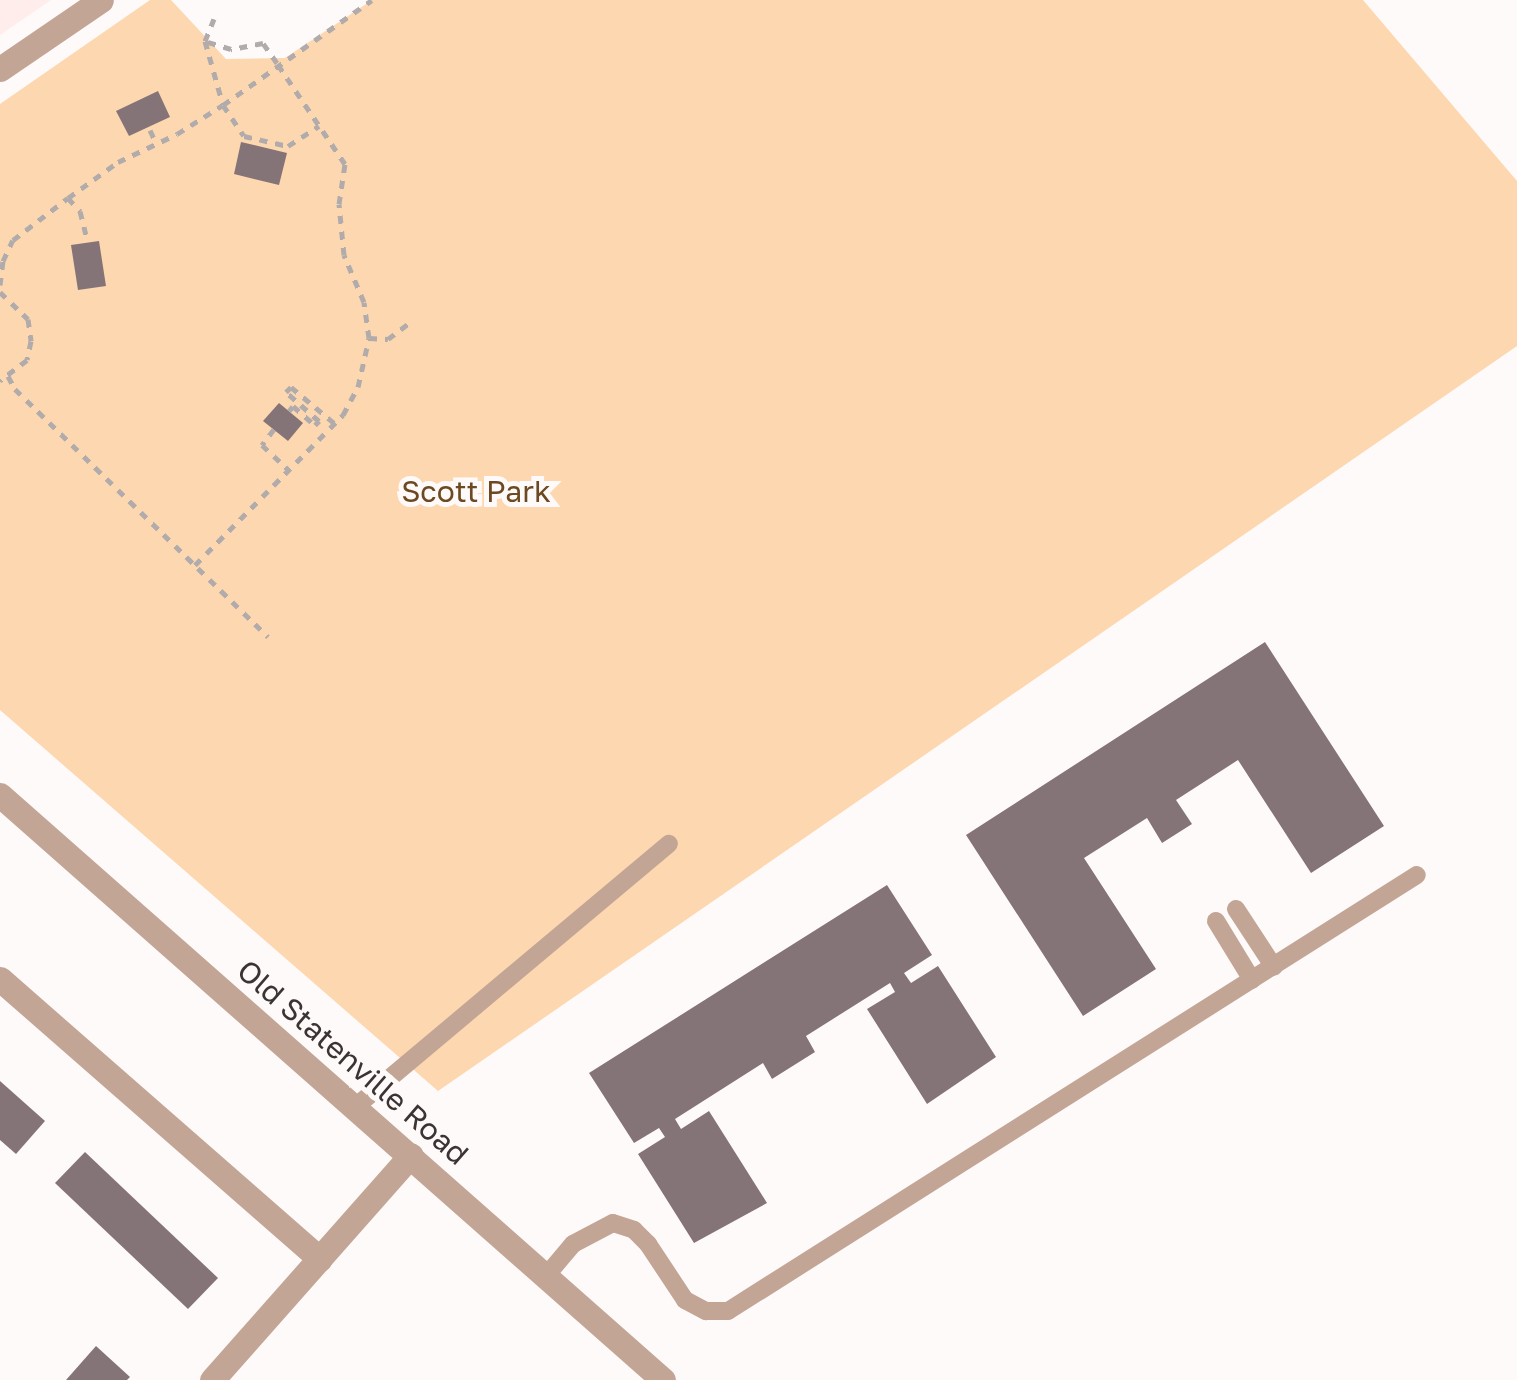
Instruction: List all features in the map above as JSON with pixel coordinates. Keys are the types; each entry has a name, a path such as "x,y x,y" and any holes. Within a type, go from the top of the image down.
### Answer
{"street":[{"path":"0,69 101,0"},
{"name":"Old Statenville Road","path":"0,795 663,1380"},
{"path":"0,979 320,1259"},
{"path":"212,1380 411,1155"}],"lane":[{"path":"354,1108 669,844"},
{"path":"546,1276 582,1238 612,1223 634,1230 648,1244 685,1300 706,1311 728,1311 1417,876"},
{"path":"1236,909 1274,967"},
{"path":"1216,921 1252,980"}],"path":[{"path":"0,380 27,360 31,341 28,319 0,288 3,261 13,240 118,162 178,134 372,0"},
{"path":"214,19 205,41 224,104 244,136 288,146 320,126"},
{"path":"195,565 334,424 358,387 370,338 364,302 344,255 339,204 345,164 263,43 231,49 205,41"},
{"path":"150,130 156,142"},
{"path":"68,198 80,211 86,235"},
{"path":"370,338 388,339 414,320"},
{"path":"8,376 15,389 268,637"},
{"path":"289,411 293,406 315,425 319,421 286,392 291,387 334,424"},
{"path":"274,429 262,446 288,469"}],"shaded area":[{"path":"0,0 51,0 0,35"}],"green space":[{"name":"Scott Park","path":"150,0 171,0 226,59 285,58 372,0 1363,0 1517,181 1517,346 438,1091 0,710 0,104"}],"building":[{"path":"158,91 170,117 129,136 116,111"},
{"path":"241,142 287,153 279,185 234,174"},
{"path":"99,241 106,286 78,290 71,245"},
{"path":"279,403 303,423 288,441 263,421"},
{"path":"1265,642 1384,826 1311,873 1238,760 1176,800 1192,824 1162,843 1147,818 1084,858 1156,969 1083,1016 966,835"},
{"path":"887,885 932,955 904,973 911,983 938,966 996,1057 927,1104 867,1009 895,992 890,983 806,1036 815,1052 772,1079 763,1063 675,1119 681,1129 709,1111 767,1203 694,1243 638,1154 665,1137 659,1128 634,1143 589,1073"},
{"path":"0,1081 45,1121 16,1154 0,1140"},
{"path":"85,1152 218,1278 188,1309 55,1183"},
{"path":"96,1346 130,1377 127,1380 66,1380"}]}
